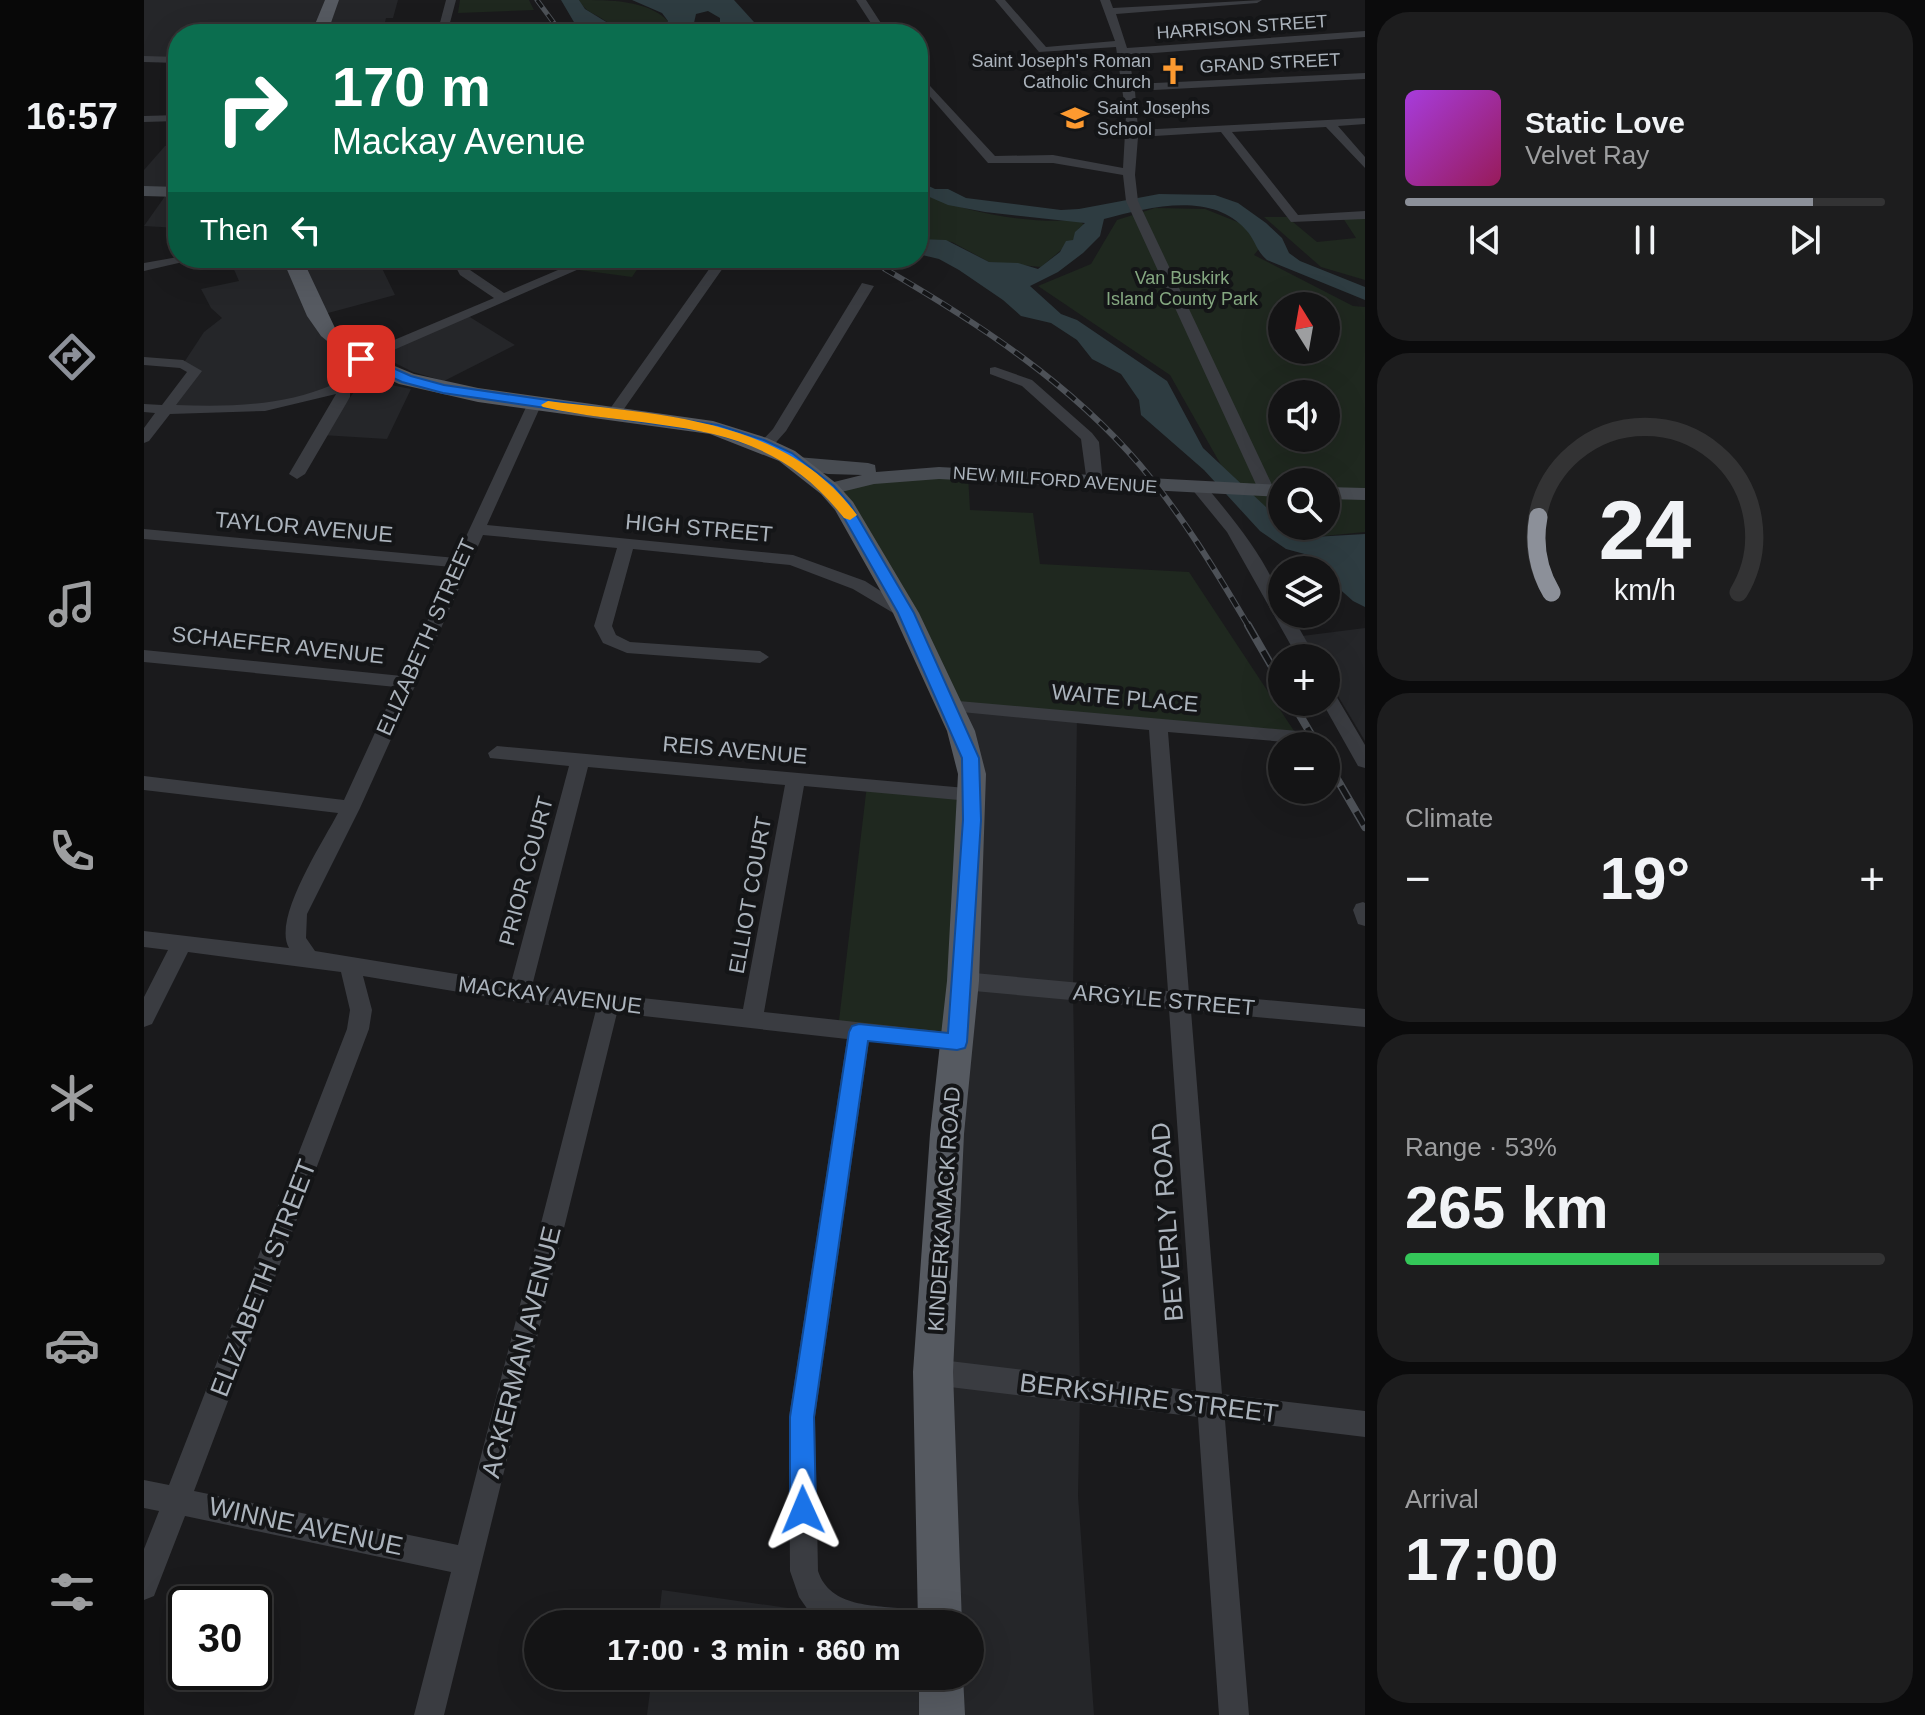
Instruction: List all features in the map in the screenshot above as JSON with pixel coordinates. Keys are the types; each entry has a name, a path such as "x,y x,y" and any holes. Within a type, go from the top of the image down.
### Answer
{"main road":[{"path":"323,24 332,0"},
{"path":"144,191 168,192"},
{"name":"KINDERKAMACK ROAD","path":"297,268 322,324 340,344 370,363 443,389 713,428 765,446 797,463 829,489 845,507 906,613 971,758 972,820 963,981 947,1134 933,1372 940,1610"},
{"path":"797,463 828,468 939,473"},
{"name":"NEW MILFORD AVENUE","path":"829,489 874,478 939,473 1268,491"},
{"path":"1340,493 1365,494"},
{"path":"941,1690 942,1715"}],"street":[{"path":"445,24 451,0"},
{"path":"861,0 877,24"},
{"name":"HARRISON STREET","path":"1000,0 1043,50 1365,34"},
{"path":"1257,0 1107,5 1121,48 1129,88 1132,134 1127,172 1131,196 1138,216 1268,477"},
{"path":"144,59 168,60"},
{"name":"GRAND STREET","path":"1129,88 1365,76"},
{"path":"928,87 992,160 1053,159 1127,172"},
{"path":"144,119 168,118"},
{"path":"1132,134 1365,121"},
{"path":"1329,123 1365,164"},
{"path":"1224,129 1295,219 1365,215"},
{"path":"144,267 168,263"},
{"path":"463,268 503,298"},
{"path":"144,408 240,411 343,387 370,363 562,268"},
{"path":"614,413 717,268"},
{"path":"765,446 779,431 867,286"},
{"path":"144,361 183,364 195,371 144,438"},
{"path":"995,371 1027,383 1087,436 1091,442 1095,483"},
{"path":"297,474 343,397 343,387"},
{"name":"ELIZABETH STREET","path":"308,958 295,939 297,914 350,808 535,403"},
{"path":"1199,488 1234,530 1268,590"},
{"name":"HIGH STREET","path":"475,529 793,560 848,580 906,613"},
{"name":"TAYLOR AVENUE","path":"144,534 460,563"},
{"path":"627,543 603,626 609,639 627,647 760,657"},
{"name":"SCHAEFER AVENUE","path":"144,656 406,682"},
{"name":"WAITE PLACE","path":"947,706 1268,734"},
{"path":"1339,716 1365,761"},
{"name":"BEVERLY ROAD","path":"1158,725 1234,1715"},
{"name":"REIS AVENUE","path":"497,753 970,794"},
{"name":"PRIOR COURT","path":"519,993 580,761"},
{"name":"ELLIOT COURT","path":"752,1020 796,779"},
{"path":"144,783 350,808"},
{"name":"MACKAY AVENUE","path":"144,939 308,958 519,993 957,1042"},
{"path":"144,1018 182,944"},
{"name":"ELIZABETH STREET","path":"144,1586 358,1029 361,1010 350,967"},
{"name":"ARGYLE STREET","path":"963,981 1365,1018"},
{"name":"ACKERMAN AVENUE","path":"431,1708 609,1003"},
{"path":"832,1610 814,1599 806,1586 802,1417 859,1032"},
{"name":"BERKSHIRE STREET","path":"933,1372 1365,1424"},
{"name":"WINNE AVENUE","path":"144,1494 468,1561"}],"shaded area":[{"path":"144,0 398,0 393,18 386,18 384,24 168,24 168,60 144,59"},
{"path":"561,0 579,0 585,9 610,24 575,24"},
{"path":"632,0 734,0 756,24 720,24 720,18 708,11 696,14 694,23 698,24 666,24 668,21 662,13"},
{"path":"168,146 168,192 144,191 144,170"},
{"path":"928,186 948,189 966,198 1061,210 1159,194 1215,195 1238,203 1266,223 1282,238 1289,253 1300,261 1365,287 1365,300 1267,260 1249,234 1232,218 1215,210 1178,205 1104,219 1100,236 1083,253 1058,272 1030,286 1061,314 1077,320 1167,381 1203,448 1268,509 1268,537 1204,470 1141,415 1139,400 1121,374 1092,359 1077,340 1051,323 1021,316 959,270 928,256 928,239 946,240 989,262 1018,263 1038,269 1060,252 1066,241 1073,240 1075,232 1085,223 948,205 928,196"},
{"path":"168,192 168,227 144,226"},
{"path":"233,268 382,268 395,295 317,316 340,344 355,370 344,380 311,396 240,411 165,410 192,377 183,364 204,332 222,318 211,308 201,289 239,281"},
{"path":"465,314 515,345 444,381 413,372 387,359 388,353 410,338"},
{"path":"371,381 411,389 387,439 322,435 357,388"},
{"path":"1365,534 1365,607 1340,589 1340,556 1312,556 1286,549 1273,540 1340,540 1340,535"},
{"path":"1365,628 1365,741 1340,699 1340,644 1307,644 1302,636"},
{"path":"947,706 1077,717 1073,991 1080,1390 1078,1496 1094,1715 647,1715 650,1690 984,1690 984,1610 941,1610 972,820"},
{"path":"662,1590 801,1610 660,1610"}],"green space":[{"path":"460,0 529,0 534,10 458,13"},
{"path":"579,0 639,5 668,21 665,24 611,24"},
{"path":"928,196 997,215 1038,220 1079,220 1085,226 1079,228 1073,240 1041,267 989,262 952,242 928,240"},
{"name":"Van Buskirk Island County Park","path":"1155,208 1205,209 1255,229 1261,246 1254,255 1326,292 1268,292 1268,364 1340,364 1340,299 1353,306 1365,307 1365,532 1340,534 1340,468 1268,468 1268,512 1225,472 1170,375 1038,286 1091,264 1117,220"},
{"path":"1365,213 1365,280 1321,267 1264,217 1287,217 1317,242 1356,238 1341,215"},
{"path":"572,268 638,268 632,277"},
{"path":"968,475 970,510 1033,513 1040,564 1189,572 1268,692 1268,716 1284,716 1295,732 1268,734 947,706 829,489 857,482"},
{"path":"867,785 970,794 957,1042 838,1029"}],"railway":[{"path":"537,0 555,24"},
{"path":"884,268 889,271"},
{"path":"885,269 1021,356 1113,435 1170,504 1249,627"},
{"path":"1248,625 1268,660"},
{"path":"1300,716 1310,732"},
{"path":"1340,784 1365,827"}],"slow traffic":[{"path":"548,405 684,422 759,443 797,463 829,489 850,515"}],"place":[{"name":"Saint Joseph's Roman Catholic Church","path":"1173,71"},
{"name":"Saint Josephs School","path":"1075,118"}],"route":[{"path":"361,359 407,379 443,389 684,422 759,443 787,456 829,489 845,507 906,613 961,731 971,758 972,820 957,1042 859,1032 802,1417 803,1510"}]}
